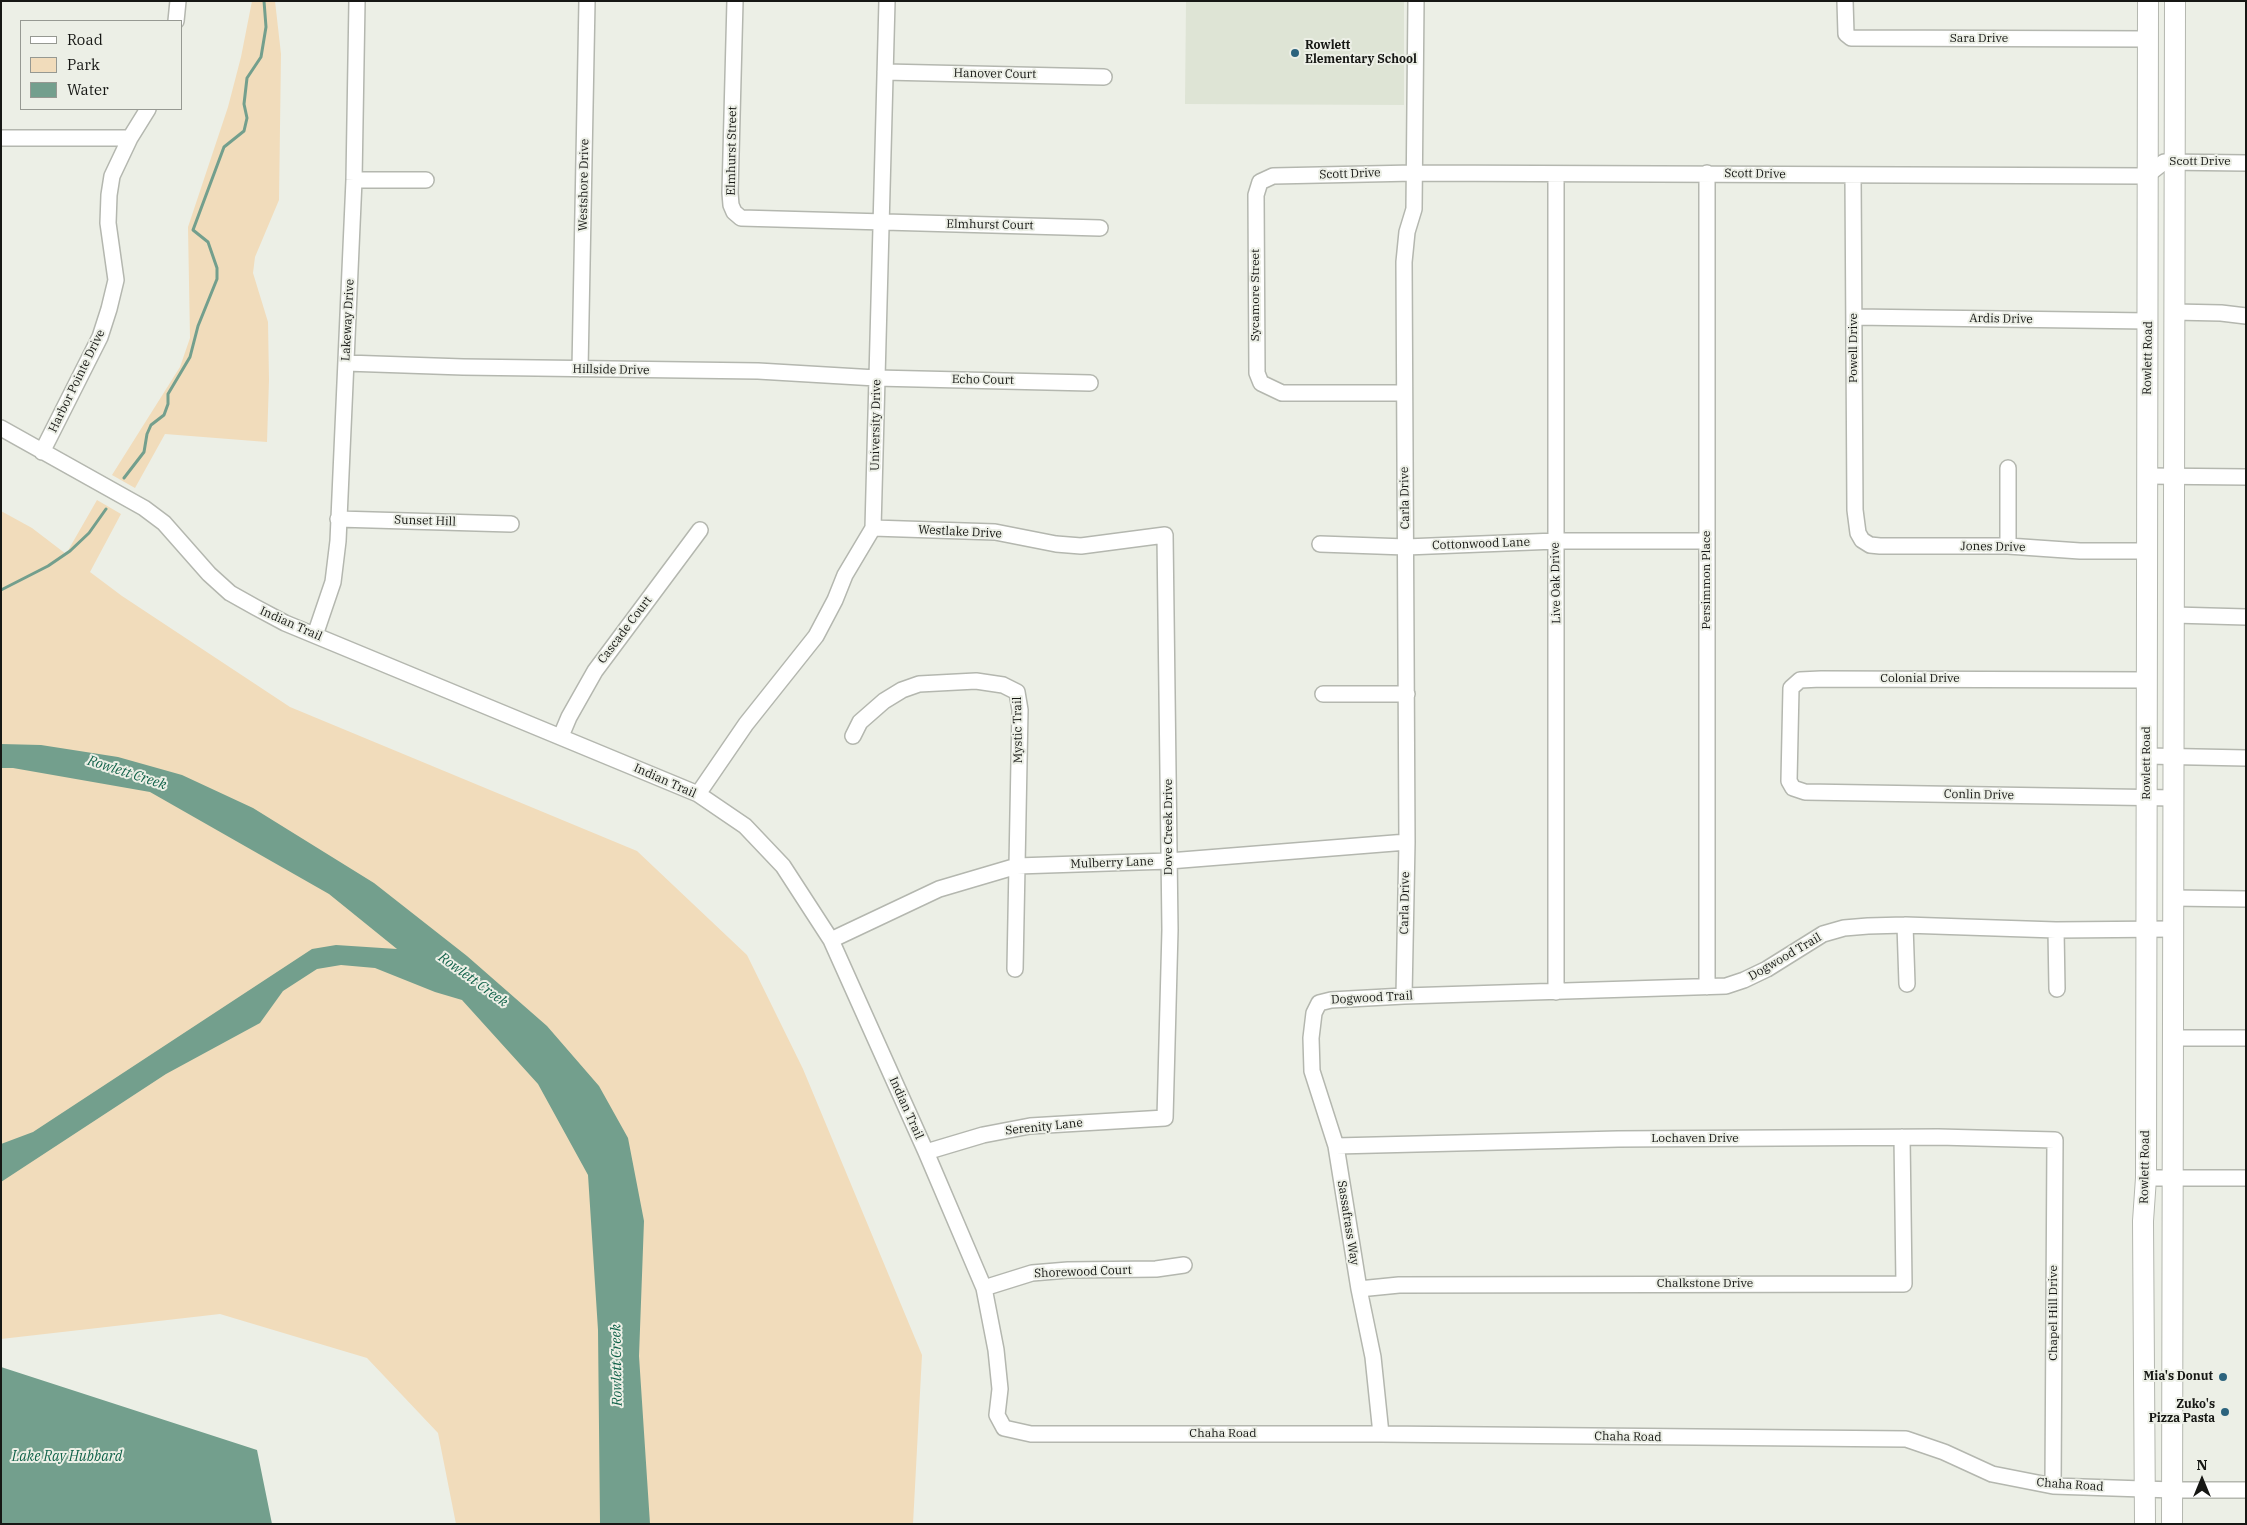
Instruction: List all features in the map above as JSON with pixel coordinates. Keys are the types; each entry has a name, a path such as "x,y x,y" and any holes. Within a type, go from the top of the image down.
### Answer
{"main road":[{"name":"Rowlett Road","path":"2145,1524 2144,1233 2146,1178 2146,476 2148,321 2146,176 2148,1"},
{"name":"Rowlett Road","path":"2172,1524 2175,1"},
{"path":"2144,1233 2154,1247 2154,1314 2158,1318 2172,1323"}],"street":[{"path":"176,20 178,1"},
{"name":"Lakeway Drive","path":"315,635 332,582 338,541 354,180 357,1"},
{"name":"Westshore Drive","path":"580,369 587,1"},
{"name":"Elmhurst Street","path":"734,1 730,193 734,212 741,218 881,222"},
{"name":"University Drive","path":"873,528 887,1"},
{"name":"Carla Drive","path":"1404,996 1407,694 1404,262 1407,232 1414,209 1416,1"},
{"name":"Sara Drive","path":"1844,1 1846,34 1851,38 2148,39"},
{"name":"Hanover Court","path":"885,72 1104,77"},
{"name":"Harbor Pointe Drive","path":"42,452 100,337 109,309 116,280 108,223 108,195 112,176 130,138 147,110"},
{"path":"1,138 130,138"},
{"name":"Scott Drive","path":"1260,182 1273,176 1414,173 2146,176 2164,162 2246,163"},
{"name":"Persimmon Place","path":"1707,987 1706,541 1708,173"},
{"name":"Live Oak Drive","path":"1556,174 1556,992"},
{"name":"Powell Drive","path":"1853,176 1854,431 1857,520"},
{"path":"354,180 426,180"},
{"name":"Sycamore Street","path":"1260,182 1256,194 1257,373 1261,383 1282,393 1404,393"},
{"name":"Elmhurst Court","path":"881,222 1100,228"},
{"path":"2174,312 2221,313 2246,316"},
{"name":"Ardis Drive","path":"1854,317 2148,321"},
{"name":"Hillside Drive","path":"346,364 758,371 876,378"},
{"name":"Echo Court","path":"876,378 1090,383"},
{"name":"Indian Trail","path":"1,428 144,508 164,523 209,574 230,592 285,623 698,794 745,826 783,866 831,940 926,1152 984,1288 996,1350 1000,1389 997,1415 1004,1428"},
{"path":"2008,468 2008,546"},
{"path":"2146,476 2246,477"},
{"name":"Sunset Hill","path":"338,519 512,524"},
{"name":"Jones Drive","path":"1857,520 1858,534 1862,540 1870,545 2008,546 2080,551 2146,551"},
{"path":"698,794 746,724 816,636 835,600 844,574 873,528"},
{"name":"Westlake Drive","path":"873,528 995,532 1056,544 1080,546 1165,535"},
{"name":"Cascade Court","path":"561,736 569,717 595,670 700,530"},
{"name":"Dove Creek Drive","path":"1165,535 1170,930 1165,1118"},
{"name":"Cottonwood Lane","path":"1320,544 1406,547 1556,541 1706,541"},
{"path":"2174,615 2246,617"},
{"name":"Colonial Drive","path":"1789,781 1791,688 1800,680 1821,678 2146,680"},
{"name":"Mystic Trail","path":"853,736 860,722 884,701 902,690 919,684 976,681 1003,685 1017,692 1020,710 1017,866"},
{"path":"1323,694 1407,694"},
{"path":"2146,756 2246,758"},
{"name":"Conlin Drive","path":"1789,781 1794,788 1805,792 2174,798"},
{"name":"Mulberry Lane","path":"831,940 939,888 1017,866 1169,861 1407,842"},
{"path":"1015,970 1017,866"},
{"path":"2173,898 2246,899"},
{"path":"1905,925 1907,984"},
{"name":"Dogwood Trail","path":"1314,1013 1319,1002 1330,1000 1726,986 1744,980 1766,969 1823,934 1844,928 1905,925 2056,930 2173,929"},
{"path":"2056,930 2057,988"},
{"name":"Sassafrass Way","path":"1314,1013 1311,1038 1312,1071 1336,1146 1359,1289 1373,1358 1382,1434"},
{"path":"2174,1038 2246,1038"},
{"name":"Serenity Lane","path":"926,1152 983,1135 1030,1126 1165,1118"},
{"name":"Lochaven Drive","path":"1336,1146 1618,1139 1902,1137 2055,1140"},
{"name":"Chalkstone Drive","path":"1359,1289 1399,1285 1904,1284 1902,1137"},
{"name":"Chapel Hill Drive","path":"2053,1486 2055,1140"},
{"path":"2146,1178 2246,1178"},
{"name":"Shorewood Court","path":"984,1288 1032,1273 1068,1270 1156,1269 1184,1265"},
{"name":"Chaha Road","path":"1004,1428 1031,1434 1382,1434 1906,1439 1944,1452 1992,1474 2053,1486 2173,1490 2246,1490"}],"shaded area":[{"name":"Rowlett Elementary School","path":"1186,1 1404,1 1404,105 1185,104"}],"green space":[{"path":"252,1 275,1 281,54 279,200 255,257 253,273 268,322 267,442 165,434 135,488 112,475 180,367 190,338 188,227 228,107 241,57"},
{"path":"97,500 121,514 90,572 122,596 290,707 637,851 747,955 803,1069 922,1355 913,1524 456,1524 438,1433 367,1358 220,1314 1,1339 1,511 32,528 66,554"}],"water":[{"name":"Rowlett Creek","path":"1,744 41,745 118,757 182,775 253,808 374,883 467,956 547,1026 599,1086 628,1138 644,1221 639,1356 650,1524 600,1524 598,1330 588,1175 538,1084 462,1000 435,992 375,968 341,965 317,969 283,991 260,1023 166,1074 1,1182 1,1144 33,1132 312,949 336,945 397,949 329,894 150,792 13,768 1,768"},
{"name":"Lake Ray Hubbard","path":"1,1367 257,1450 272,1524 1,1524"}],"waterway":[{"path":"124,478 144,452 147,434 151,425 164,415 168,404 168,394 190,357 198,326 217,279 217,268 208,242 193,230 224,147 244,131 247,118 244,104 247,78 261,57 266,27 264,1"},
{"path":"1,590 48,566 70,551 89,533 106,509"}],"place":[{"name":"Rowlett Elementary School","path":"1295,53"},
{"name":"Mia's Donut","path":"2223,1377"},
{"name":"Zuko's Pizza Pasta","path":"2225,1412"}]}
